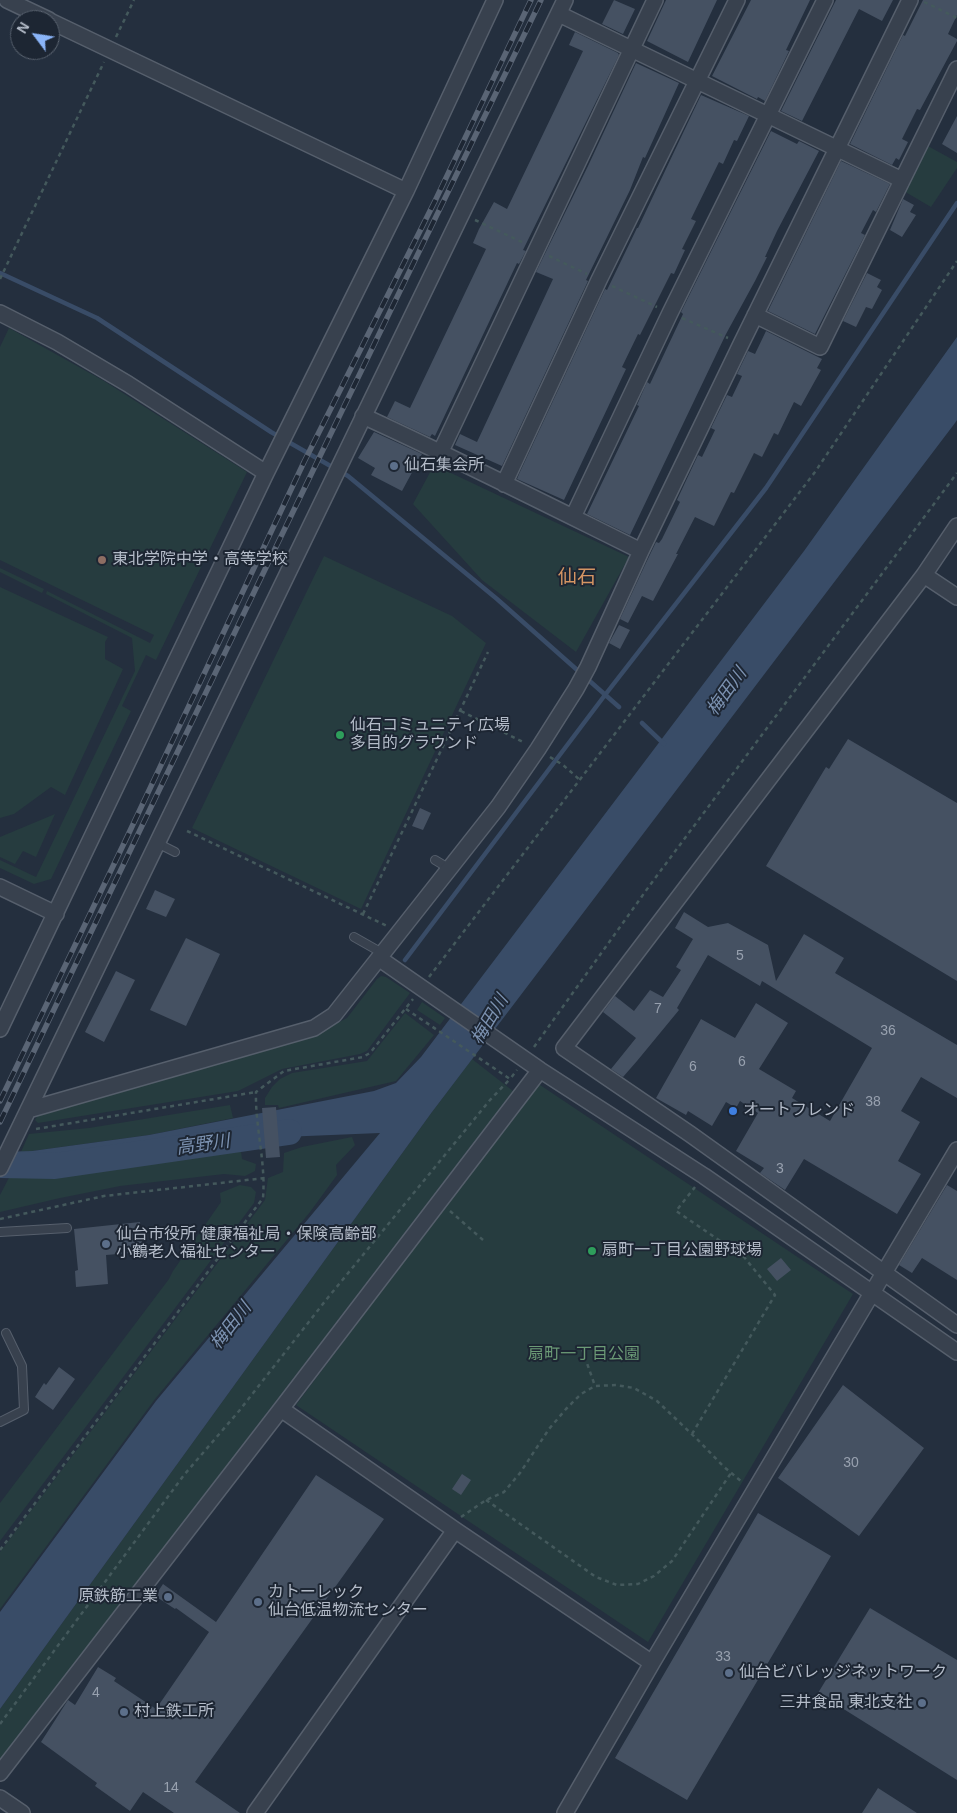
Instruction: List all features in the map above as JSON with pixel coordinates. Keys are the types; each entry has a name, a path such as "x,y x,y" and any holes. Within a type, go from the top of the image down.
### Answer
{"street":[{"path":"7,0 28,10"},
{"path":"0,1029 266,473 406,191 495,0"},
{"path":"0,1168 565,0"},
{"path":"441,452 655,0"},
{"path":"504,484 600,280 737,0"},
{"path":"572,517 670,313 825,0"},
{"path":"28,1110 314,1028 334,1015 382,956 498,807 538,750 588,668 641,551 836,148 910,0"},
{"path":"558,14 632,48 902,180"},
{"path":"60,25 406,191"},
{"path":"755,315 820,347 957,69"},
{"path":"0,313 57,342 128,384 266,473"},
{"path":"363,416 441,452 641,551"},
{"path":"957,526 924,574 564,1048 690,1134 957,1325"},
{"path":"924,574 957,597"},
{"path":"0,887 56,914"},
{"path":"382,956 425,991 540,1070 704,1176 957,1352"},
{"path":"0,1773 540,1070"},
{"path":"675,1157 690,1134"},
{"path":"565,1813 652,1662 957,1150"},
{"path":"281,1409 455,1530 652,1662"},
{"path":"255,1813 455,1530"},
{"path":"0,1798 22,1813"}],"lane":[{"path":"157,843 175,852"},
{"path":"435,860 450,869"},
{"path":"354,936 382,956"},
{"path":"0,1232 67,1228"},
{"path":"0,1422 24,1410 22,1366 6,1333"}],"path":[{"path":"0,278 134,0"},
{"path":"921,0 957,18"},
{"path":"15,1136 256,1092 284,1071 363,1057 370,1053 406,1009 425,991 580,780 815,472 957,261"},
{"path":"522,1057 957,473"},
{"path":"363,914 488,652"},
{"path":"460,711 538,750"},
{"path":"563,765 580,780"},
{"path":"187,831 400,933"},
{"path":"406,1009 504,1076"},
{"path":"0,1724 184,1475 239,1411 326,1300 490,1100 510,1080"},
{"path":"0,1550 264,1198 265,1178 256,1092"},
{"path":"692,1434 775,1296 744,1257 676,1211 704,1176"},
{"path":"0,1219 104,1196 265,1178"},
{"path":"440,1201 483,1240"},
{"path":"582,1349 595,1386"},
{"path":"455,1530 462,1516 486,1500 504,1492 520,1473 549,1429 566,1409 581,1394 595,1386 616,1385 634,1388 657,1401 731,1473 754,1490"},
{"path":"486,1500 596,1577 617,1585 638,1584 654,1576 672,1561 731,1473"}],"green space":[{"path":"926,145 957,162 957,168 931,207 902,190"},
{"name":"東北学院中学・高等学校","path":"9,328 104,381 247,472 156,660 146,655 122,706 131,711 51,879 34,884 0,868 0,860 36,877 135,671 132,638 46,594 47,591 150,643 154,635 0,560 0,347"},
{"path":"434,465 629,557 576,652 482,580 413,504"},
{"name":"仙石コミュニティ広場 多目的グラウンド","path":"324,556 452,616 486,643 361,909 192,828"},
{"path":"0,568 44,589 42,593 0,572"},
{"path":"0,587 108,637 105,642 105,659 123,669 65,795 51,787 14,814 0,818"},
{"path":"55,814 36,857 23,851 15,864 0,857 0,837"},
{"path":"381,976 386,977 410,993 367,1051 360,1054 282,1069 238,1091 38,1123 35,1120 39,1113 309,1038 347,1018"},
{"path":"422,1002 445,1018 440,1025 417,1010"},
{"path":"405,1013 434,1035 396,1081 279,1108 278,1105 265,1105 265,1098 272,1087 280,1079 292,1073 367,1061"},
{"path":"472,1059 513,1091 0,1762 0,1709"},
{"name":"扇町一丁目公園","path":"537,1083 853,1294 648,1642 296,1405"},
{"path":"230,1105 233,1118 149,1135 21,1152 29,1134 89,1128"},
{"path":"352,1137 355,1145 336,1165 337,1175 310,1212 155,1399 0,1609 0,1552 265,1200 268,1178 283,1172 284,1153 302,1147"},
{"path":"240,1144 242,1159 256,1164 255,1171 245,1176 224,1174 120,1186 0,1212 0,1195 14,1168 54,1168"},
{"path":"240,1185 251,1187 256,1192 254,1203 0,1541 0,1503 169,1279 221,1202 220,1193"}],"water":[{"name":"梅田川","path":"957,337 957,420 955,423 432,1112 0,1709 0,1612 156,1401 380,1133 210,1140 63,1162 0,1164 0,1152 32,1151 149,1135 374,1091 396,1083 421,1057 804,551"}],"building":[{"path":"614,0 635,9 623,34 602,24"},
{"path":"666,0 717,0 688,62 647,41"},
{"path":"751,0 810,0 786,50 789,51 765,101 758,97 757,99 712,76"},
{"path":"836,0 893,0 882,21 859,9 802,121 781,111"},
{"path":"923,0 957,0 957,15 948,34 957,39 957,41 920,110 917,109 902,139 908,142 899,160 896,158 892,165 850,144 903,35 905,36"},
{"path":"575,32 619,55 523,250 526,251 519,264 517,263 435,436 432,434 430,437 387,417 395,401 410,408 486,249 473,243 479,229 494,202 507,209 583,51 569,45"},
{"path":"636,63 679,83 586,280 588,281 502,466 455,445 460,434 477,442 553,279 536,272"},
{"path":"701,95 749,116 737,141 734,140 723,164 719,162 691,219 696,221 682,249 685,250 674,274 671,273 622,367 626,369 564,500 517,479 605,289 607,290 638,228"},
{"path":"957,116 957,153 942,144"},
{"path":"771,131 797,144 799,141 819,151 777,231 755,281 726,334 630,535 587,514 639,406 637,405 647,382 650,384 683,314 681,312"},
{"path":"841,161 890,184 876,212 873,210 861,233 865,235 815,334 768,311"},
{"path":"903,199 914,205 910,212 916,215 902,237 890,230"},
{"path":"867,273 881,280 877,287 882,290 872,309 866,307 856,327 843,321"},
{"path":"766,331 822,359 817,368 821,370 801,406 794,402 778,435 774,433 762,457 754,453 734,493 731,492 714,526 695,517 653,601 642,596 628,623 620,619 645,565 656,542 659,543 662,539 680,502 677,500 698,455 702,457 715,430 711,428 727,395 732,397 742,376 737,374 748,351 755,354"},
{"path":"374,432 422,454 402,491 371,475 375,468 358,458"},
{"path":"619,625 630,630 620,649 609,643"},
{"path":"848,739 957,803 957,981 766,866 826,767 829,769"},
{"path":"420,808 431,813 423,830 412,826"},
{"path":"155,890 175,899 166,917 146,909"},
{"path":"684,912 708,927 728,923 768,945 776,981 804,934 844,958 835,973 957,1045 957,1098 921,1077 901,1111 920,1122 898,1161 921,1174 897,1214 804,1159 785,1190 760,1173 764,1168 736,1151 758,1113 740,1101 736,1108 726,1102 712,1126 688,1111 686,1115 656,1098 701,1019 735,1038 756,1003 788,1023 759,1069 796,1091 792,1098 830,1121 872,1048 762,981 760,986 708,955 677,1008 679,1010 637,1061 623,1077 611,1069 636,1038 603,1012 615,996 634,1011 650,990 663,997 681,970 676,967 693,939 675,928"},
{"path":"186,938 220,954 186,1026 150,1010"},
{"path":"116,971 135,980 104,1042 85,1032"},
{"path":"276,1107 280,1157 266,1158 262,1108"},
{"path":"947,1185 957,1191 957,1280 922,1258 912,1273 899,1265"},
{"path":"140,1222 143,1252 106,1255 108,1284 76,1287 75,1271 78,1270 74,1229"},
{"path":"781,1258 791,1270 777,1281 767,1269"},
{"path":"59,1367 75,1379 53,1410 35,1397 44,1383 46,1385"},
{"path":"843,1385 924,1448 859,1536 778,1478"},
{"path":"462,1474 471,1480 461,1495 452,1489"},
{"path":"316,1475 384,1519 195,1782 240,1813 174,1813 143,1792 130,1811 95,1786 97,1783 41,1742 68,1700 75,1705 98,1667 116,1678 114,1681 156,1709 209,1632 176,1608 155,1596 163,1584 216,1622"},
{"path":"758,1513 831,1556 687,1800 615,1758"},
{"path":"870,1608 957,1660 957,1780 818,1693"},
{"path":"878,1788 917,1813 862,1813"}],"waterway":[{"path":"405,960 605,695 766,488 957,203"},
{"path":"0,273 97,318 271,432 348,476 497,599 619,707"},
{"path":"642,723 664,744"},
{"name":"高野川","path":"0,1165 55,1166 289,1132"}],"railway":[{"path":"0,1101 304,462 435,201 531,0"},
{"path":"0,1122 541,0"}],"place":[{"name":"仙石集会所","path":"394,466"},
{"name":"東北学院中学・高等学校","path":"102,560"},
{"name":"仙石コミュニティ広場 多目的グラウンド","path":"340,735"},
{"name":"オートフレンド","path":"733,1111"},
{"name":"仙台市役所 健康福祉局・保険高齢部 小鶴老人福祉センター","path":"106,1244"},
{"name":"扇町一丁目公園野球場","path":"592,1251"},
{"name":"原鉄筋工業","path":"168,1597"},
{"name":"カトーレック 仙台低温物流センター","path":"258,1602"},
{"name":"仙台ビバレッジネットワーク","path":"729,1673"},
{"name":"三井食品 東北支社","path":"922,1703"},
{"name":"村上鉄工所","path":"124,1712"}],"district":[{"name":"仙石","path":"577,578"}]}
